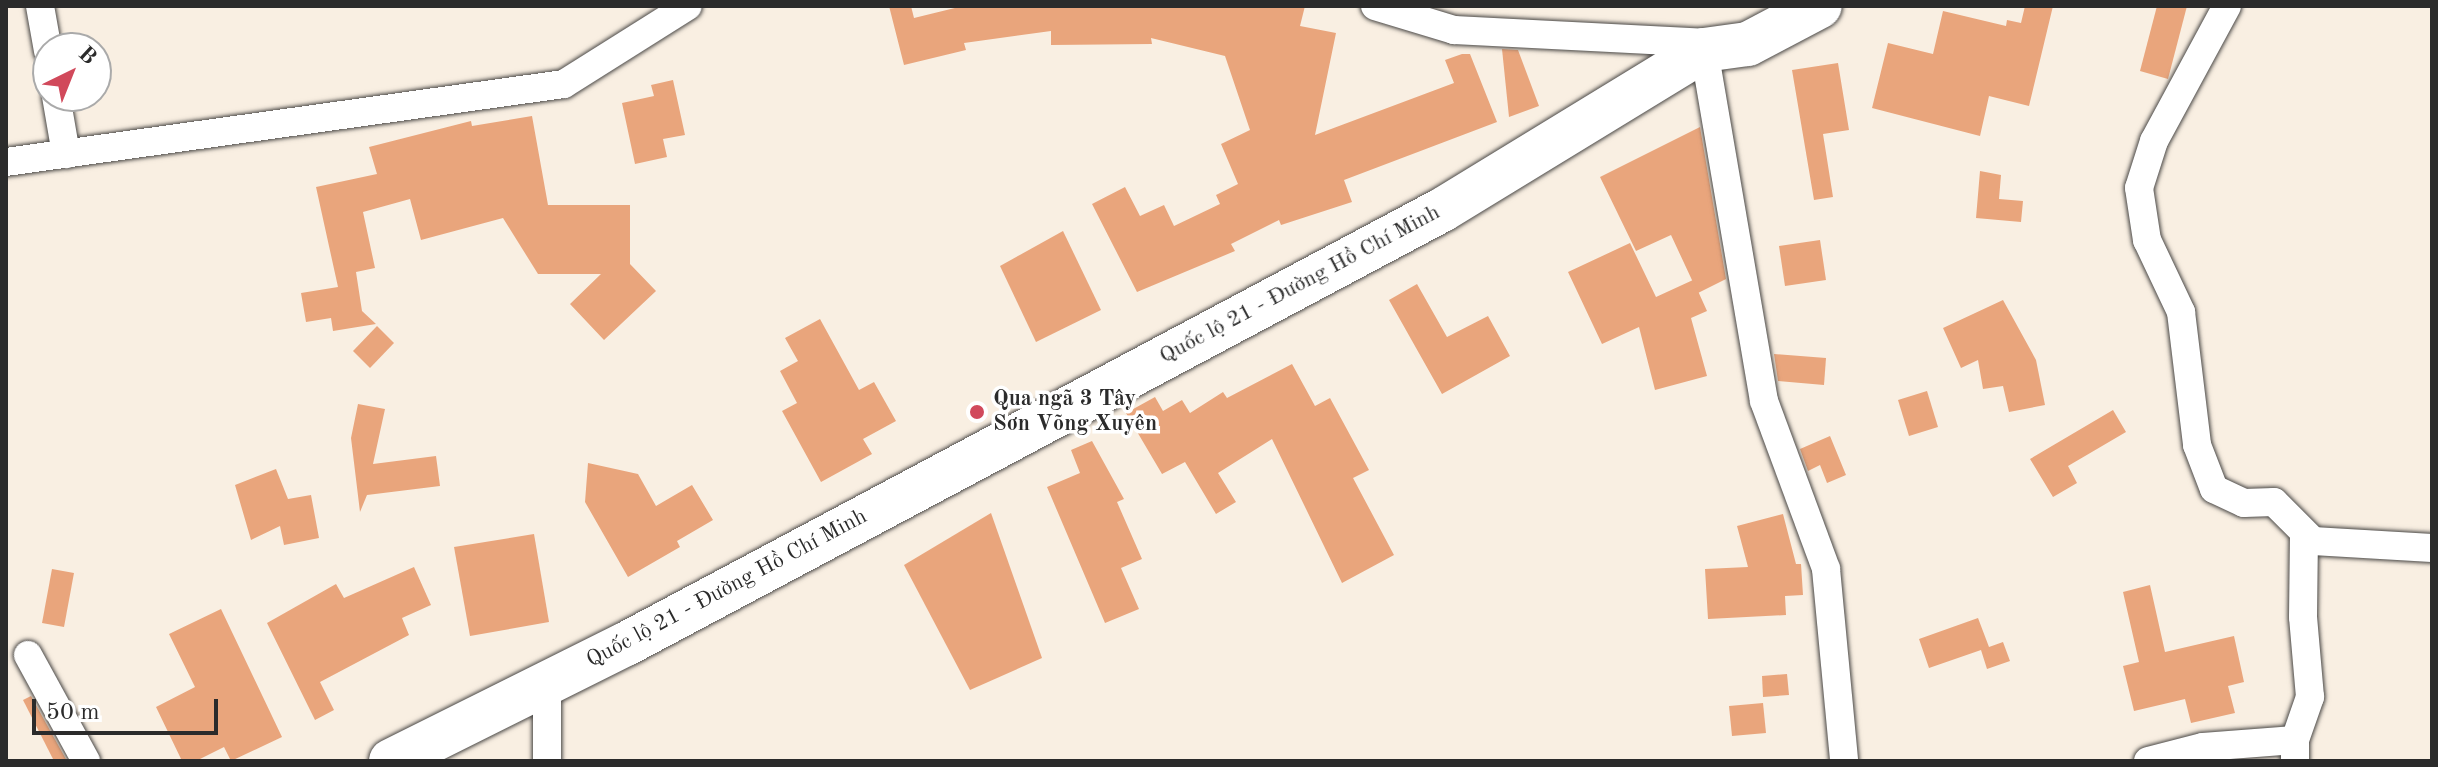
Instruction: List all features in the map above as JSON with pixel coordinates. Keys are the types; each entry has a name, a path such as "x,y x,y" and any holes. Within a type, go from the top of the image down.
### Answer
{"highway":[{"name":"Quốc lộ 21 - Đường Hồ Chí Minh","path":"391,761 547,683 1442,210 1704,50 1748,44 1820,6"}],"street":[{"path":"40,6 45,32"},
{"path":"1375,6 1454,30 1748,44"},
{"path":"2148,761 2203,747 2295,751 2310,697 2303,617 2304,536 2274,502 2236,501 2214,489 2197,445 2181,312 2141,217 2139,188 2154,141 2227,6"},
{"path":"6,162 564,84 679,9"},
{"path":"1704,50 1764,401 1826,569 1844,761"},
{"path":"59,112 66,154"},
{"path":"2304,536 2432,548"},
{"path":"28,655 86,761"},
{"path":"547,683 547,761"}],"building":[{"path":"889,6 911,6 914,18 963,6 1305,6 1300,26 1336,33 1315,135 1454,83 1445,60 1462,54 1470,54 1497,122 1344,180 1352,202 1281,225 1279,220 1231,244 1235,251 1137,292 1092,204 1125,187 1140,216 1164,205 1174,226 1220,204 1216,195 1238,184 1221,144 1250,130 1225,56 1151,38 1152,44 1051,45 1051,31 964,43 966,50 904,65"},
{"path":"2025,6 2053,6 2029,106 1989,96 1980,136 1872,108 1888,43 1933,54 1943,11 2006,26 2007,20 2021,23"},
{"path":"2157,6 2187,6 2168,79 2140,71"},
{"path":"1502,49 1518,50 1539,106 1509,117"},
{"path":"1838,63 1849,130 1823,134 1833,197 1814,200 1792,70"},
{"path":"673,80 685,135 663,139 667,157 635,164 622,103 654,96 651,85"},
{"path":"532,116 548,205 630,205 630,264 656,291 604,340 570,304 601,274 538,274 503,218 421,240 410,199 363,212 375,268 356,272 362,311 376,324 333,331 331,318 306,322 301,293 338,287 316,187 377,174 369,147 471,121 472,126"},
{"path":"1700,127 1726,279 1698,293 1671,235 1636,251 1600,177"},
{"path":"1980,171 2001,175 1999,199 2023,201 2021,222 1976,218"},
{"path":"1063,231 1101,310 1036,342 1000,266"},
{"path":"1820,240 1826,280 1785,286 1779,246"},
{"path":"1630,243 1656,297 1693,280 1707,311 1691,318 1707,376 1655,390 1639,327 1602,344 1568,272"},
{"path":"1417,284 1447,337 1488,316 1510,356 1442,394 1389,300"},
{"path":"2003,300 2036,360 2045,405 2009,412 2003,386 1983,389 1978,360 1961,368 1943,328"},
{"path":"820,319 859,390 874,382 896,421 863,439 872,454 821,482 782,411 797,403 780,371 798,361 785,338"},
{"path":"377,326 394,343 370,368 353,351"},
{"path":"1774,354 1826,358 1824,385 1778,381"},
{"path":"1292,364 1315,406 1330,398 1369,470 1353,478 1394,555 1342,583 1272,439 1218,473 1236,502 1216,514 1185,462 1162,474 1126,413 1155,397 1163,411 1182,400 1190,413 1223,392 1227,398"},
{"path":"1927,391 1938,427 1909,436 1898,400"},
{"path":"358,404 385,409 373,464 436,456 440,486 367,495 360,512 351,438"},
{"path":"2113,410 2126,432 2068,466 2077,483 2053,497 2030,459"},
{"path":"1830,436 1846,475 1827,483 1820,465 1808,471 1800,449"},
{"path":"1092,441 1124,499 1117,502 1142,559 1121,568 1139,609 1105,623 1047,487 1080,473 1071,450"},
{"path":"588,463 638,474 656,506 692,485 713,520 677,541 680,547 628,577 585,502"},
{"path":"276,469 288,499 311,495 319,538 284,545 280,526 251,540 235,485"},
{"path":"991,513 1042,658 970,690 904,565"},
{"path":"1783,514 1796,564 1801,564 1803,595 1785,596 1786,615 1708,619 1705,569 1748,567 1737,526"},
{"path":"534,534 549,622 470,636 454,547"},
{"path":"414,567 431,605 402,618 409,635 320,682 334,710 315,720 267,623 336,584 344,598"},
{"path":"52,569 74,573 64,627 42,623"},
{"path":"2150,585 2165,652 2234,636 2244,682 2228,686 2235,713 2191,723 2185,699 2134,711 2123,666 2139,662 2123,592"},
{"path":"221,609 282,737 231,761 224,747 196,761 182,761 156,707 195,687 169,634"},
{"path":"1978,618 1989,647 2003,642 2010,661 1987,669 1981,650 1929,668 1919,639"},
{"path":"1787,674 1789,695 1763,697 1762,676"},
{"path":"31,696 67,761 54,761 23,700"},
{"path":"1763,703 1766,733 1732,736 1729,706"}],"place":[{"name":"Qua ngã 3 Tây Sơn Võng Xuyên","path":"977,412"}]}
